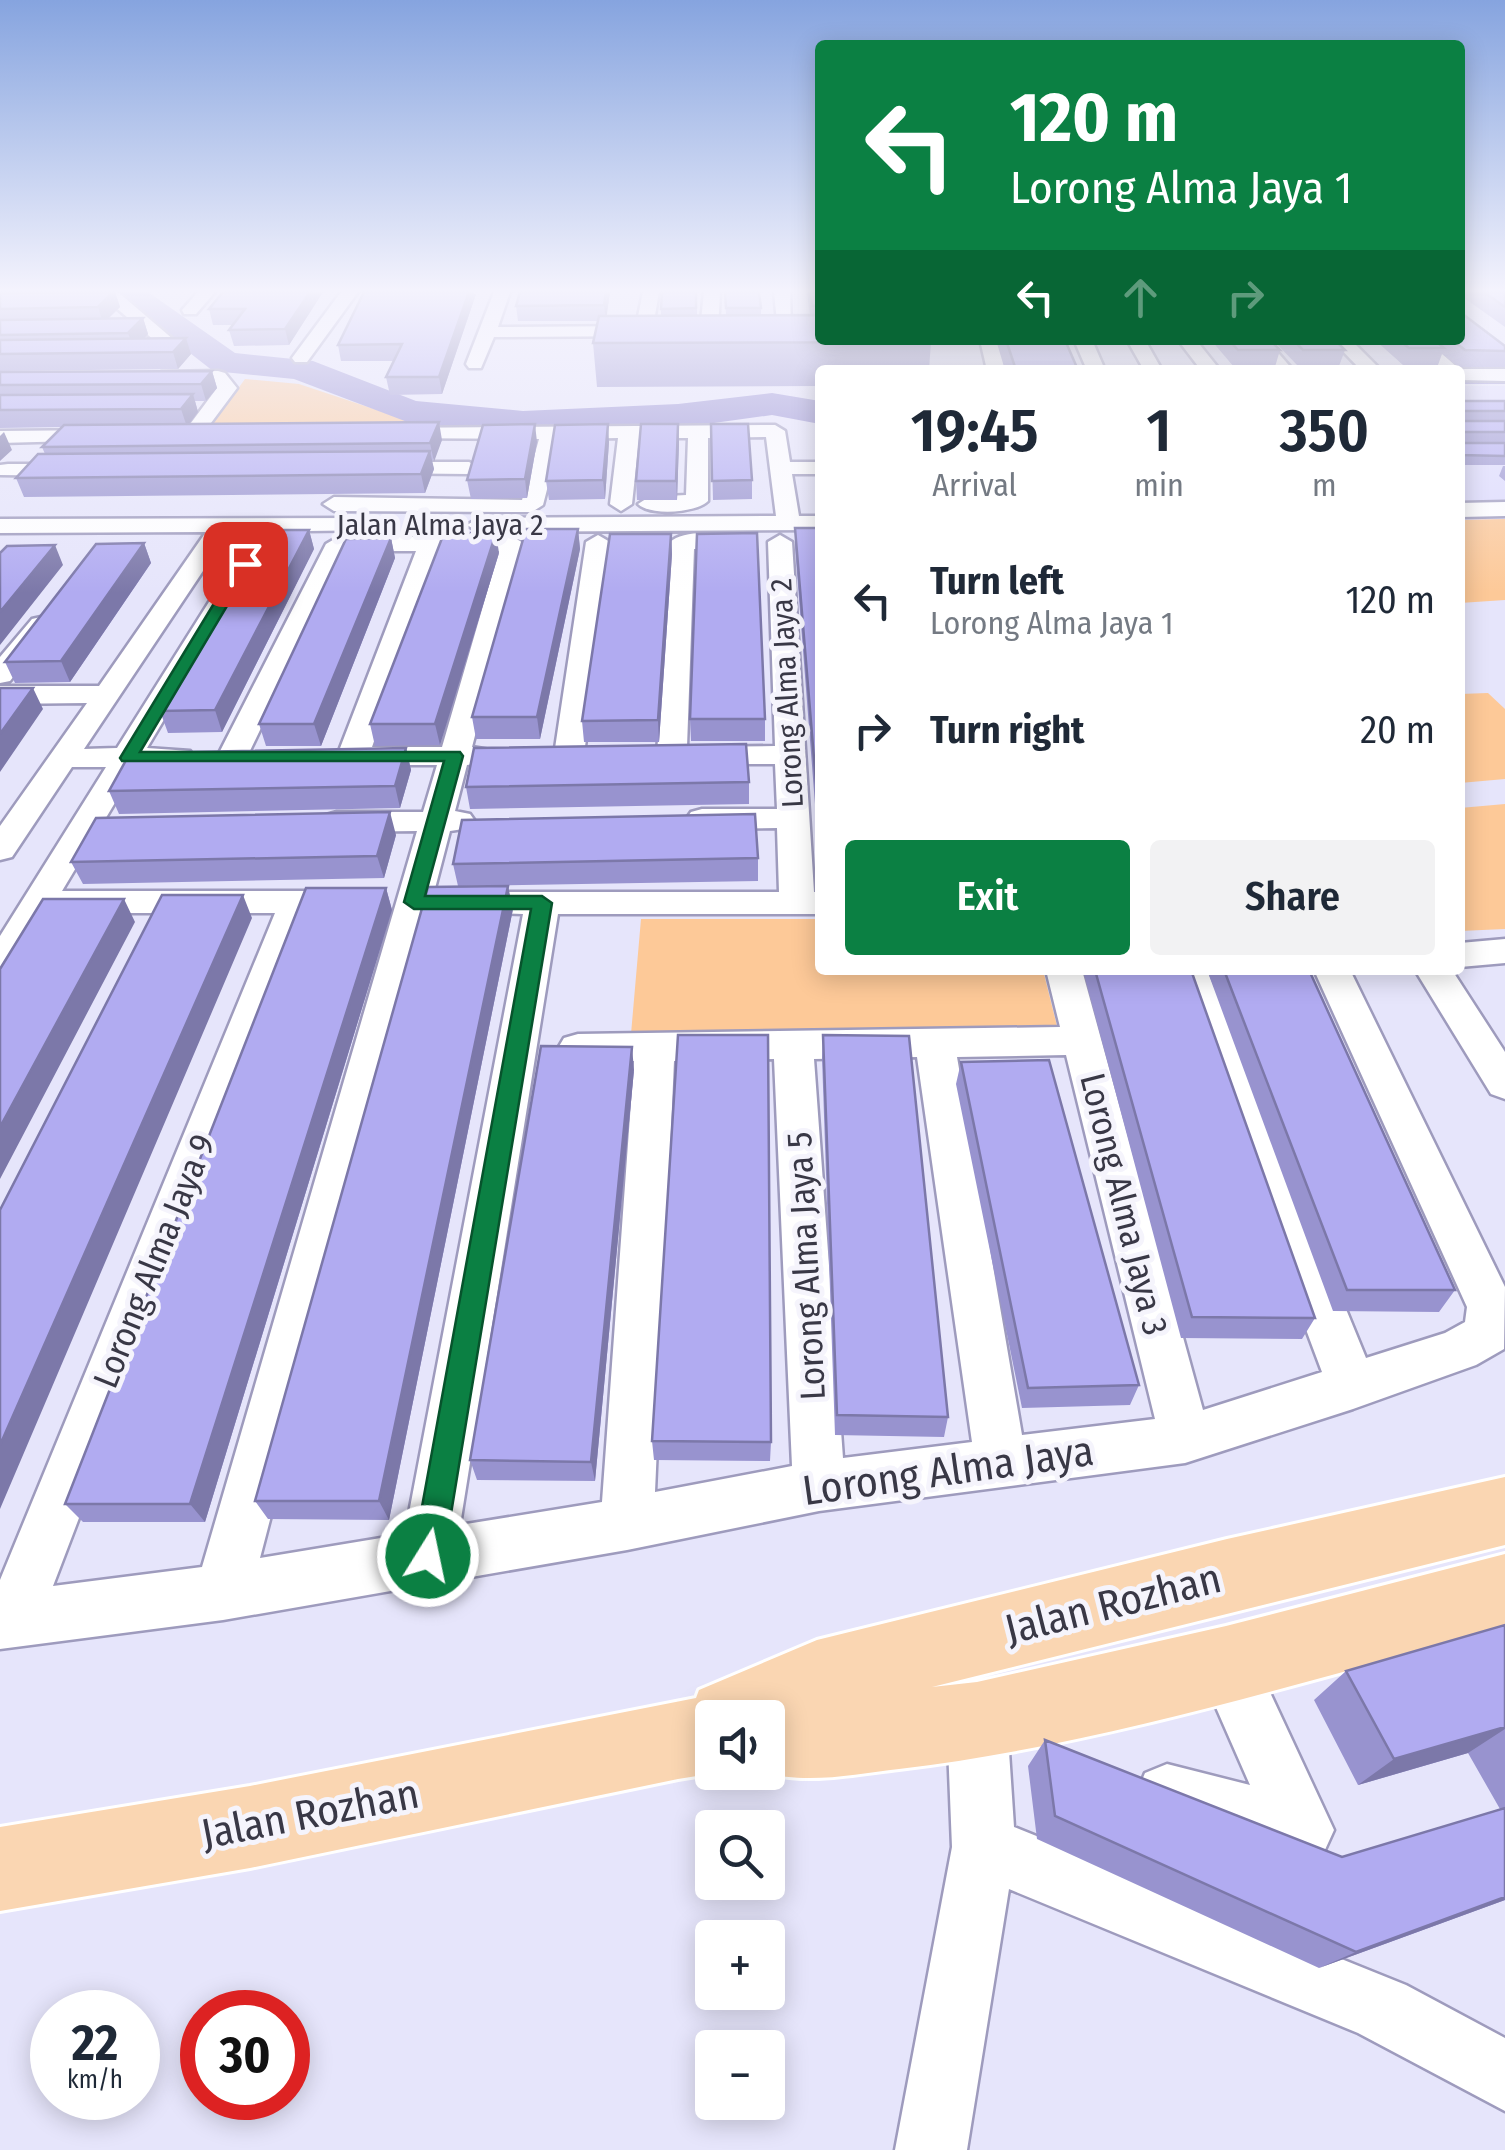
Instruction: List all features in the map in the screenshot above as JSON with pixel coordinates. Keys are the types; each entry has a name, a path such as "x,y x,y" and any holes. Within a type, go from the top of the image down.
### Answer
{"main road":[{"name":"Jalan Rozhan","path":"770,1700 816,1678 1227,1574 1505,1511"},
{"path":"785,1736 830,1738 977,1721 1226,1664 1505,1591"},
{"name":"Jalan Rozhan","path":"0,1869 250,1827 695,1733"}],"street":[{"path":"192,435 205,406 222,392"},
{"name":"Lorong Alma Jaya 2","path":"698,432 775,431 788,516 792,818 808,904"},
{"path":"532,505 552,432"},
{"path":"621,504 629,432"},
{"path":"366,434 698,432"},
{"name":"Jalan Alma Jaya 2","path":"0,504 688,504 697,501 698,432"},
{"path":"454,504 483,433"},
{"path":"4,475 42,436"},
{"path":"0,437 117,436"},
{"path":"354,468 469,468"},
{"path":"780,468 815,468"},
{"path":"4,475 104,470"},
{"path":"1465,510 1505,510"},
{"path":"672,755 682,542 788,516 815,538"},
{"name":"Jalan Alma Jaya 2","path":"2,542 222,526 788,516 815,522"},
{"path":"0,850 222,526"},
{"path":"2,542 88,546 98,555"},
{"path":"569,756 598,542"},
{"path":"223,1592 513,544 338,544 232,757"},
{"path":"354,756 430,544"},
{"path":"0,965 245,564"},
{"path":"0,675 61,600"},
{"path":"0,696 107,694"},
{"path":"637,755 789,754"},
{"path":"319,756 603,755"},
{"path":"63,758 267,757"},
{"path":"674,819 792,818"},
{"path":"301,822 496,820"},
{"path":"88,823 127,823"},
{"path":"40,902 154,919 296,902 808,904"},
{"name":"Lorong Alma Jaya 9","path":"6,1621 296,902"},
{"path":"428,1556 542,903"},
{"path":"1465,954 1505,950"},
{"name":"Lorong Alma Jaya 3","path":"1065,975 1185,1439"},
{"path":"1191,975 1353,1387"},
{"name":"Lorong Alma Jaya","path":"6,1621 223,1592 627,1524 819,1486 1185,1439 1353,1387 1473,1342 1487,1334 1491,1307 1334,975"},
{"path":"1436,975 1505,1084"},
{"path":"519,1049 1082,1042"},
{"path":"935,1044 1001,1465"},
{"name":"Lorong Alma Jaya 5","path":"793,1046 819,1486"},
{"path":"627,1524 655,1047"},
{"path":"1120,1784 1302,1830 1226,1664"},
{"path":"930,2150 984,1847 977,1721"},
{"path":"984,1847 1382,2009 1505,2076"}],"shaded area":[{"path":"235,392 324,392 431,428 208,430"},
{"path":"1465,392 1505,392 1505,520 1465,520"},
{"path":"1505,519 1505,600 1465,603 1465,520"},
{"path":"1488,693 1505,709 1505,779 1465,783 1465,694"},
{"path":"1505,804 1505,929 1465,931 1465,808"},
{"path":"641,919 815,919 815,975 1044,975 1059,1034 631,1034"}],"building":[{"path":"193,394 181,409 0,410 0,395"},
{"path":"1465,401 1505,401 1505,411 1465,411"},
{"path":"1465,421 1505,421 1505,432 1465,432"},
{"path":"439,422 430,443 42,447 64,425"},
{"path":"535,424 525,479 467,480 483,425"},
{"path":"608,424 603,480 546,481 555,425"},
{"path":"641,424 678,424 676,481 636,481"},
{"path":"711,424 748,424 752,480 712,481"},
{"path":"1465,443 1505,443 1505,456 1465,455"},
{"path":"430,451 421,474 16,478 38,454"},
{"path":"795,528 815,528 815,770"},
{"path":"526,529 578,529 537,717 472,717"},
{"path":"265,530 309,530 215,710 160,711"},
{"path":"444,533 496,533 435,724 370,724"},
{"path":"757,533 765,719 690,719 697,534"},
{"path":"610,534 671,534 658,720 582,721"},
{"path":"391,538 314,724 259,724 346,539"},
{"path":"144,543 61,661 5,662 96,544"},
{"path":"55,545 0,612 0,553 7,546"},
{"path":"0,688 33,688 0,734"},
{"path":"746,744 749,782 466,787 474,748"},
{"path":"406,748 395,786 109,791 130,753"},
{"path":"390,812 377,856 71,862 96,818"},
{"path":"755,814 758,858 453,864 462,820"},
{"path":"508,886 379,1501 255,1501 428,887"},
{"path":"306,888 386,888 190,1504 65,1504"},
{"path":"162,895 243,895 0,1445 0,1210"},
{"path":"43,899 124,899 0,1127 0,969"},
{"path":"1096,975 1193,975 1315,1318 1192,1317"},
{"path":"1226,975 1311,975 1455,1290 1347,1290"},
{"path":"678,1035 768,1035 771,1442 652,1441"},
{"path":"823,1035 909,1036 948,1417 837,1415"},
{"path":"541,1046 632,1047 591,1462 470,1460"},
{"path":"1049,1060 1139,1385 1028,1388 961,1062"},
{"path":"1505,1625 1505,1727 1394,1759 1346,1671"},
{"path":"1045,1740 1342,1857 1505,1808 1505,1897 1356,1952 1055,1816"}],"waterway":[{"path":"360,392 410,412 523,423 678,416 772,404 815,412"}],"route":[{"path":"245,564 128,758 454,756 414,902 542,903 428,1556"}]}
